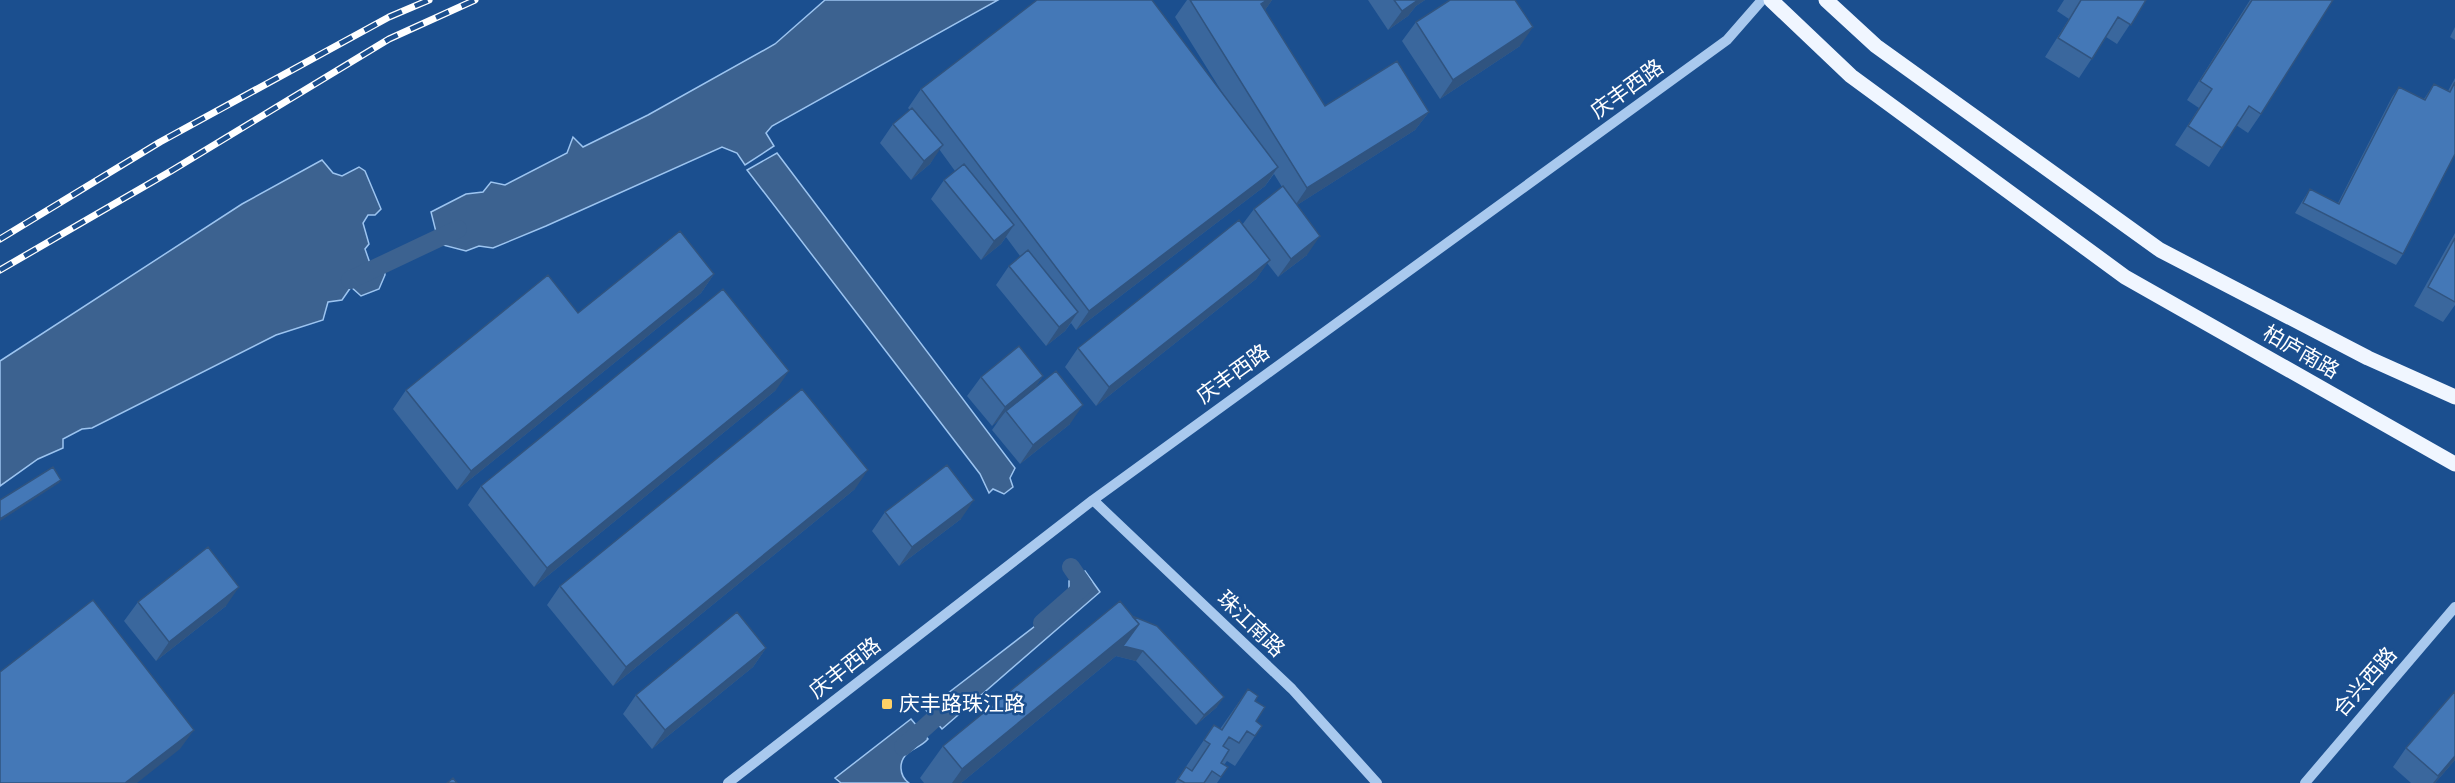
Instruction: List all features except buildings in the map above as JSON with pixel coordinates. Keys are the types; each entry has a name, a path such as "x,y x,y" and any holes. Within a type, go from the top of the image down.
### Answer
{"main road":[{"name":"柏庐南路","path":"1771,0 1851,76 2126,277 2455,464"},
{"name":"柏庐南路","path":"1826,0 1876,46 2160,250 2368,358 2455,398"}],"street":[{"name":"庆丰西路","path":"728,783 1092,500 1727,40 1762,0"},
{"name":"珠江南路","path":"1092,500 1292,689 1377,783"},
{"name":"合兴西路","path":"2305,783 2455,607"}],"water":[{"path":"825,0 998,0 772,126 766,133 774,146 745,165 737,153 722,147 493,248 479,246 466,251 439,244 431,212 466,194 483,192 491,182 505,185 567,153 573,137 583,147 648,115 775,44"},
{"path":"777,153 1015,468 1010,478 1013,487 1004,494 993,489 989,493 980,474 747,170"},
{"path":"322,160 333,173 342,176 359,167 365,171 381,209 375,215 368,215 363,223 369,244 365,249 372,269 384,264 385,275 379,289 361,296 351,287 342,300 328,302 323,320 276,335 92,428 82,429 63,439 63,448 38,459 0,486 0,361 242,204"},
{"path":"1085,571 1100,592 942,729 926,710 1069,600 1069,581"},
{"path":"911,719 928,739 908,753 901,764 903,776 909,783 841,783 835,778"}],"waterway":[{"path":"350,280 458,229"},
{"path":"1042,623 1084,586 1071,567"},
{"path":"903,747 952,703"}],"railway":[{"path":"0,239 160,142 389,17 429,0"},
{"path":"0,270 171,171 389,39 475,0"}],"place":[{"name":"庆丰路珠江路","path":"887,704"}]}
